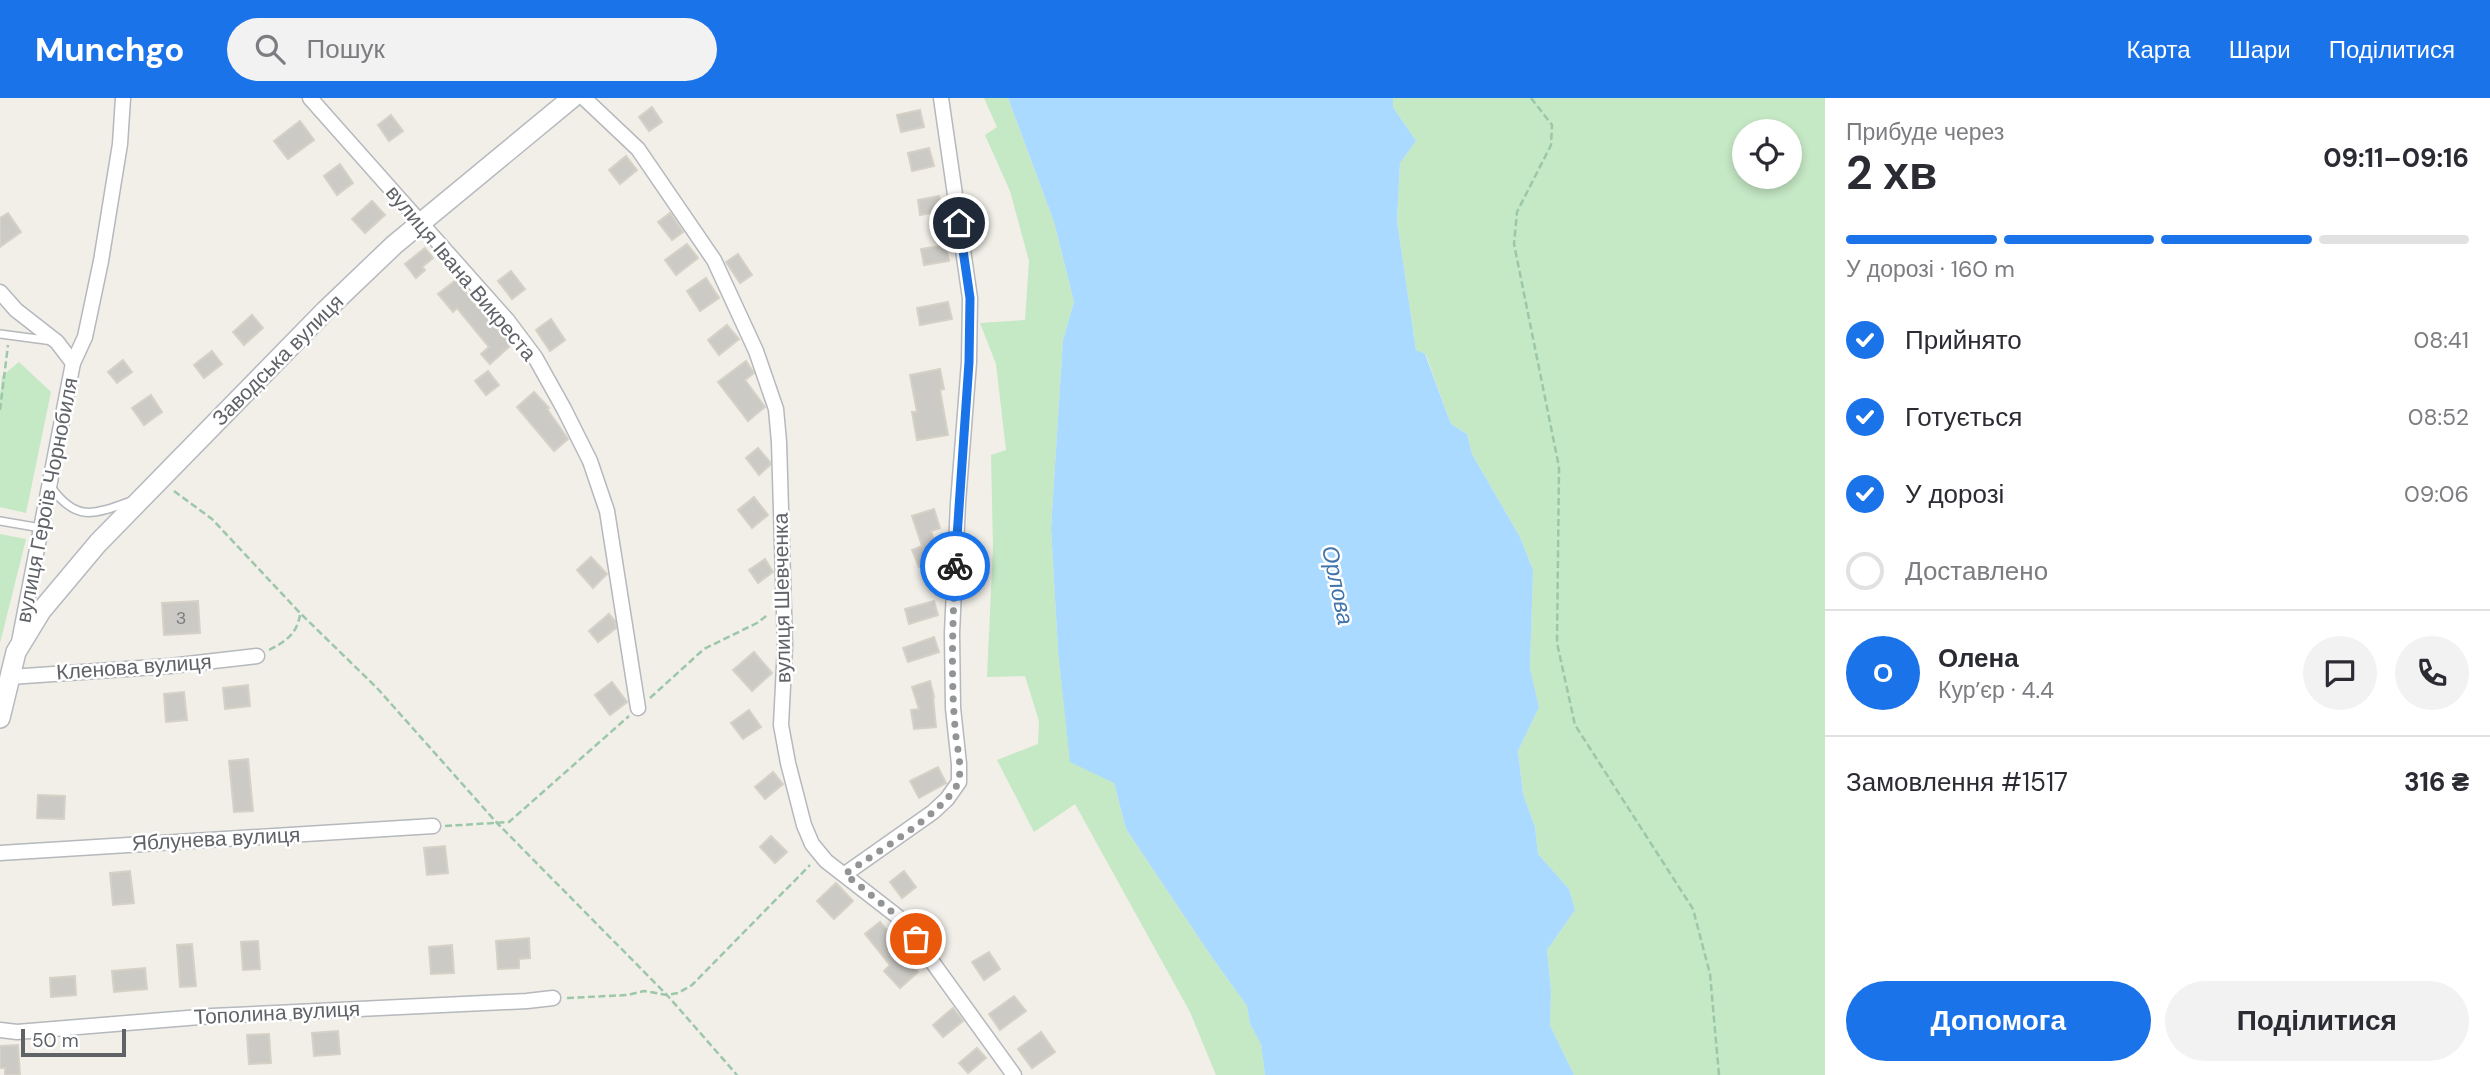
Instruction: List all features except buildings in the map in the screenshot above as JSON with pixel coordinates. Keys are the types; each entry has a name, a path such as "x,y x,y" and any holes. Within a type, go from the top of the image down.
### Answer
{"street":[{"name":"вулиця Героїв Чорнобиля","path":"0,718 42,528 73,363 85,337 101,261 120,144 123,98"},
{"name":"вулиця Івана Викреста","path":"310,98 508,321 534,357 590,461 607,511 638,708"},
{"name":"Заводська вулиця","path":"16,652 41,611 69,575 158,479 326,310 419,223 572,98"},
{"name":"вулиця Шевченка","path":"584,98 638,149 714,260 756,351 775,409 779,442 785,646 781,725 804,825 812,844 821,855 902,920 1014,1075"},
{"path":"845,874 933,812 959,782 953,708 953,633 958,503 969,362 970,298 940,98"},
{"path":"0,292 16,310 57,342 73,363"},
{"name":"Кленова вулиця","path":"10,677 170,666 257,656"},
{"name":"Яблунева вулиця","path":"0,853 433,826"},
{"name":"Тополина вулиця","path":"0,1030 17,1032 212,1016 558,998"}],"lane":[{"path":"0,334 57,342"},
{"path":"50,486 63,503 86,514 141,497"},
{"path":"0,521 42,528"}],"path":[{"path":"1531,98 1552,125 1551,145 1517,212 1514,244 1559,467 1557,643 1575,725 1693,909 1710,974 1719,1075"},
{"path":"0,410 9,335"},
{"path":"158,479 212,520 300,613 377,688 497,823 667,995 737,1075"},
{"path":"257,656 287,641 298,624 300,613"},
{"path":"433,826 497,823"},
{"path":"558,998 628,995 644,991 667,995 678,993 692,985 768,905 821,855"}],"green space":[{"path":"984,98 1008,98 1054,222 1074,302 1063,340 1051,528 1058,650 1114,783 1126,829 1247,1006 1250,1024 1261,1043 1265,1075 1216,1075 1190,1012 1075,804 1034,832 997,760 1038,744 1039,721 1025,676 987,677 993,547 991,455 1006,450 996,364 980,323 1025,320 1029,261 1010,191 985,135 997,127"},
{"path":"1393,98 1825,98 1825,1075 1574,1075 1550,1025 1551,990 1547,950 1575,910 1569,889 1538,854 1535,827 1523,794 1518,751 1539,707 1530,668 1533,570 1520,537 1472,454 1467,434 1451,424 1426,355 1416,350 1397,221 1400,163 1416,141 1393,107"},
{"path":"19,362 51,392 26,513 0,507 2,376"},
{"path":"0,534 26,539 0,643"}],"water":[{"name":"Орлова","path":"1008,98 1393,98 1393,107 1416,141 1400,163 1397,221 1416,350 1425,354 1451,424 1467,434 1472,454 1520,537 1533,570 1530,668 1539,707 1518,751 1523,794 1535,827 1538,854 1569,889 1575,910 1547,950 1551,990 1550,1025 1574,1075 1265,1075 1261,1044 1250,1024 1247,1006 1126,829 1114,783 1070,762 1058,650 1051,528 1063,340 1074,302 1054,222"}],"way so far":[{"path":"916,939 902,920 845,874 933,812 959,782 953,708 955,566"}],"route":[{"path":"955,566 969,362 970,298 959,223"}]}
